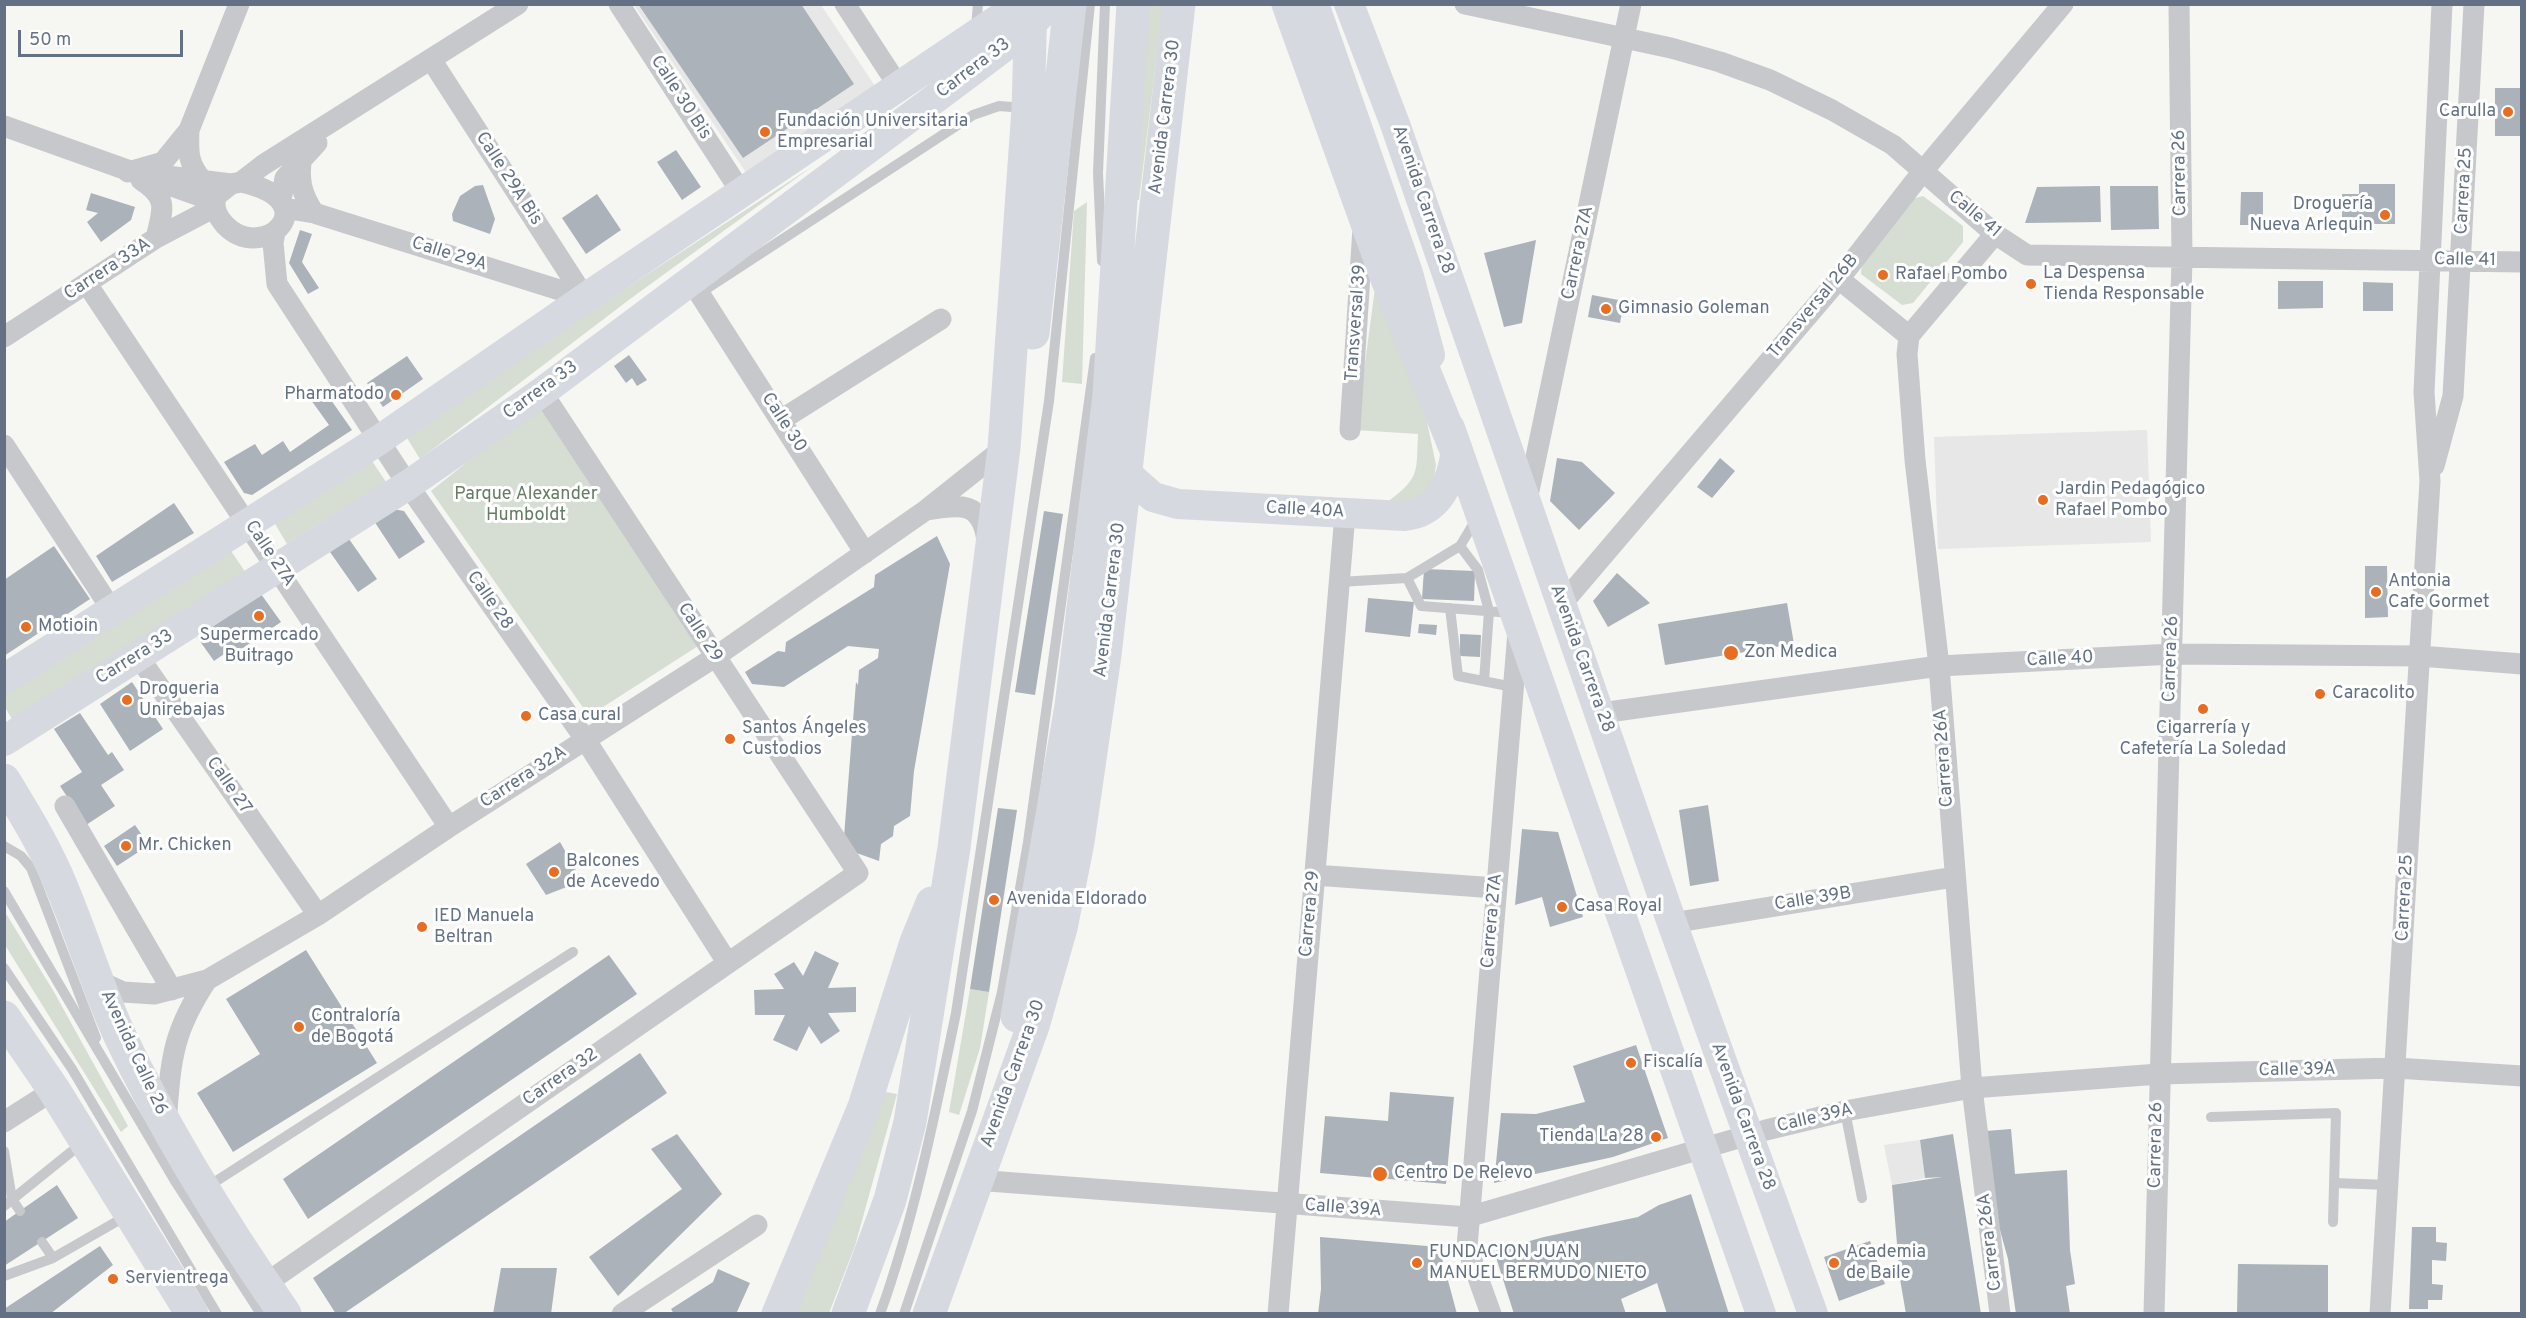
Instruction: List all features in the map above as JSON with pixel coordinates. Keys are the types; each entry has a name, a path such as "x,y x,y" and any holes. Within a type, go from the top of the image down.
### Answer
{"main road":[{"name":"Carrera 33","path":"4,679 380,440 585,298 1020,4"},
{"path":"1031,4 1042,117"},
{"name":"Carrera 33","path":"4,741 408,485 542,392 1021,34 1051,4"},
{"path":"848,1314 890,1200 910,1122 954,848 1004,448 1042,117 1070,4"},
{"name":"Avenida Carrera 30","path":"975,1180 1023,989 1071,706 1109,395 1133,4"},
{"path":"1288,4 1364,216 1456,450"},
{"name":"Avenida Carrera 28","path":"1314,4 1408,273 1456,450 1479,515 1507,616 1705,1148 1761,1314"},
{"name":"Avenida Carrera 28","path":"1349,4 1398,133 1672,922 1813,1314"},
{"name":"Avenida Carrera 30","path":"929,1314 975,1180 1034,1026 1061,928 1078,842 1104,666 1155,206 1181,7"},
{"path":"1109,395 1155,206"},
{"name":"Calle 40A","path":"1125,472 1147,493 1163,501 1404,516 1422,512 1435,503 1450,480 1456,450"},
{"name":"Avenida Calle 26","path":"4,780 32,825 56,873 120,1035 166,1124 263,1299 285,1314"},
{"path":"778,1314 864,1107 916,942 954,848"},
{"path":"4,1017 87,1142 192,1314"}],"street":[{"path":"127,172 148,169 163,162 189,130 239,4"},
{"name":"Calle 30 Bis","path":"619,4 741,192"},
{"path":"845,4 899,87"},
{"name":"Calle 41","path":"1465,4 1624,38 1720,62 1770,80 1832,110 1893,145 1995,234 2027,255 2522,262"},
{"name":"Carrera 27A","path":"1527,500 1631,4"},
{"name":"Transversal 26B","path":"1561,605 1839,279 1923,171 2063,4"},
{"name":"Carrera 26","path":"2154,1314 2182,258 2179,4"},
{"name":"Carrera 25","path":"2380,1314 2390,1185 2430,482 2424,392 2442,4"},
{"name":"Carrera 25","path":"2430,482 2453,396 2474,4"},
{"path":"348,114 302,156 285,178 282,204 284,222 275,232 253,237 236,232 219,218 214,204 222,188 236,183 432,61 506,8"},
{"name":"Calle 29A Bis","path":"432,61 585,298"},
{"path":"4,126 214,204"},
{"path":"189,130 188,155 193,170 202,180"},
{"path":"302,156 299,175 302,194 314,213"},
{"path":"127,172 236,183 267,190 282,204"},
{"path":"127,172 156,190 160,196 161,217 156,238"},
{"name":"Carrera 33A","path":"4,337 156,238 214,204"},
{"name":"Calle 29A","path":"282,204 585,298"},
{"name":"Transversal 39","path":"1350,430 1364,216"},
{"name":"Calle 28","path":"275,232 273,243 277,284 408,485 585,739 727,962"},
{"path":"1839,279 1909,336 1995,234"},
{"name":"Calle 27A","path":"87,284 449,826"},
{"name":"Calle 30","path":"694,296 781,420 865,553"},
{"path":"781,420 942,319"},
{"name":"Carrera 26A","path":"1909,336 1906,354 1915,460 1939,666 1972,1088 2000,1314"},
{"name":"Calle 29","path":"542,392 858,873"},
{"path":"4,445 112,610"},
{"name":"Carrera 32A","path":"99,981 132,993 154,994 207,980 318,915 449,826 715,657 926,510 1004,448"},
{"name":"Carrera 32A","path":"926,510 952,506 965,507 977,513 986,530 990,559"},
{"name":"Carrera 29","path":"1278,1314 1345,514"},
{"name":"Carrera 27A","path":"1491,1314 1467,1247 1513,687 1507,616"},
{"name":"Calle 40","path":"1601,713 1939,666 2173,654 2420,656 2522,664"},
{"name":"Calle 27","path":"138,656 318,915"},
{"path":"65,806 172,990"},
{"name":"Carrera 32","path":"263,1299 727,962 858,873"},
{"path":"1314,875 1496,888"},
{"name":"Calle 39B","path":"1672,922 1954,877"},
{"name":"Carrera 32A","path":"166,1124 176,1038 187,1011 207,980"},
{"name":"Calle 39A","path":"975,1180 1287,1206 1468,1217 1749,1135 1845,1111 1972,1088 2159,1074 2396,1068 2522,1076"},
{"path":"4,1122 54,1090"},
{"path":"622,1314 757,1225"}],"lane":[{"path":"975,36 978,4"},
{"path":"880,1314 894,1276 956,1013 1049,401 1090,4"},
{"path":"1105,4 1098,173 1103,282 1123,4"},
{"path":"694,296 973,114 999,106 1042,117 1067,142 1073,166"},
{"path":"542,392 670,311"},
{"path":"904,1314 972,1111 1002,992 1028,842 1097,347"},
{"path":"1339,582 1407,578 1460,546 1479,515"},
{"path":"1460,546 1507,616"},
{"path":"1407,578 1421,606 1507,616"},
{"path":"1450,608 1458,676 1513,687"},
{"path":"1484,681 1507,616"},
{"path":"4,846 21,856 31,868 109,1072"},
{"path":"4,891 175,1181 263,1299"},
{"path":"204,1190 573,952"},
{"path":"4,968 72,1069 217,1314"},
{"path":"1845,1111 1862,1198"},
{"path":"2211,1117 2336,1113 2333,1222"},
{"path":"8,1203 71,1152 87,1142"},
{"path":"4,1151 8,1203"},
{"path":"2334,1183 2390,1185"},
{"path":"8,1203 20,1211"},
{"path":"4,1276 53,1258 130,1214"},
{"path":"42,1242 53,1258"}],"shaded area":[{"name":"Fundación Universitaria Empresarial","path":"634,5 821,5 877,89 747,174"},
{"name":"Jardin Pedagógico Rafael Pombo","path":"2147,430 2151,542 1938,549 1934,437"},
{"path":"1920,1140 1925,1178 1892,1185 1884,1145"}],"green space":[{"path":"1140,5 1163,5 1139,200 1129,200"},
{"path":"813,166 630,299 420,459 407,438 516,360"},
{"path":"1923,196 1963,226 1963,242 1913,303 1902,305 1861,274 1862,262 1912,199"},
{"path":"1087,202 1082,384 1062,382 1074,211"},
{"path":"1376,281 1427,422 1436,465 1432,490 1390,510 1390,500 1407,485 1415,472 1418,434 1356,430"},
{"name":"Parque Alexander Humboldt","path":"542,402 698,646 589,716 431,491"},
{"path":"372,461 386,482 287,544 274,522"},
{"path":"231,551 246,573 13,721 5,707 5,694"},
{"path":"5,912 54,992 128,1126 121,1132 5,945"},
{"path":"970,989 989,992 980,1048 959,1115 949,1112"},
{"path":"886,1092 897,1094 855,1246 829,1313 793,1314"}],"building":[{"name":"Fundación Universitaria Empresarial","path":"638,4 801,4 854,84 743,158"},
{"name":"Carulla","path":"2495,88 2522,88 2522,136 2495,136"},
{"path":"676,150 701,187 682,200 657,162"},
{"path":"2359,184 2395,184 2395,224 2342,224 2342,194 2359,194"},
{"path":"483,185 495,219 490,234 453,221 452,214 460,196 475,186"},
{"path":"2100,186 2101,222 2025,223 2037,187"},
{"path":"2110,186 2158,186 2159,229 2111,230"},
{"path":"2241,192 2263,192 2263,225 2240,225"},
{"path":"91,193 135,207 131,220 101,242 87,222 98,213 86,210"},
{"path":"597,194 621,230 586,254 562,218"},
{"path":"300,230 312,234 302,262 319,288 308,294 289,263"},
{"path":"1536,240 1522,323 1504,327 1484,253"},
{"path":"2278,281 2323,281 2323,308 2278,309"},
{"path":"2363,282 2393,283 2393,311 2363,311"},
{"name":"Gimnasio Goleman","path":"1592,295 1624,301 1620,323 1588,317"},
{"path":"629,355 647,380 637,386 632,378 626,383 614,366"},
{"path":"407,356 423,379 383,407 367,383"},
{"path":"324,390 352,430 252,495 244,493 224,462 255,444 262,455 283,441 290,452 329,425 311,400"},
{"path":"1557,458 1582,462 1615,493 1579,530 1550,501"},
{"path":"1720,458 1735,471 1712,498 1697,487"},
{"path":"174,503 194,533 112,582 96,556"},
{"path":"393,509 404,511 425,542 399,559 374,521"},
{"path":"1044,511 1063,514 1035,695 1015,692"},
{"path":"937,536 950,564 914,771 910,816 894,826 893,836 881,844 879,861 851,851 844,837 856,682 858,685 859,670 878,658 879,649 848,646 784,687 752,684 745,672 778,651 785,652 786,642 874,587 875,575"},
{"path":"349,539 377,579 358,592 330,552"},
{"name":"Motioin","path":"54,546 90,599 4,656 4,580"},
{"name":"Antonia Cafe Gormet","path":"2365,566 2387,566 2388,617 2365,618"},
{"path":"1424,569 1475,571 1474,601 1422,599"},
{"path":"1617,573 1650,603 1608,627 1593,601"},
{"path":"261,594 281,622 237,652 234,647 214,661 197,637"},
{"path":"1368,598 1414,602 1410,637 1365,632"},
{"path":"1787,603 1794,644 1665,665 1658,624"},
{"path":"1419,624 1437,625 1436,635 1418,633"},
{"path":"1460,634 1481,635 1480,657 1460,656"},
{"path":"132,682 163,729 130,751 100,704"},
{"path":"80,713 108,755 112,752 124,770 101,785 115,806 86,825 60,786 82,772 54,729"},
{"path":"1708,805 1719,881 1690,886 1679,810"},
{"name":"Avenida Eldorado","path":"998,808 1017,810 989,992 970,989"},
{"name":"Mr. Chicken","path":"135,825 149,845 117,866 104,846"},
{"path":"1522,829 1558,832 1583,917 1550,927 1542,897 1515,905"},
{"name":"Balcones de Acevedo","path":"560,842 582,881 546,895 526,864"},
{"name":"Contraloría de Bogotá","path":"306,950 377,1063 233,1152 197,1093 260,1054 226,999"},
{"path":"815,951 839,963 828,988 856,987 856,1012 828,1013 840,1031 821,1044 809,1026 797,1051 773,1040 785,1015 755,1015 754,990 784,989 774,974 794,962 803,976"},
{"path":"609,955 637,994 308,1219 283,1179"},
{"path":"1636,1045 1668,1138 1613,1157 1494,1183 1501,1113 1536,1114 1585,1102 1573,1066"},
{"path":"640,1053 667,1093 343,1314 336,1314 313,1278"},
{"path":"1390,1092 1454,1097 1446,1184 1320,1173 1325,1116 1388,1121"},
{"path":"2011,1129 2015,1174 2067,1170 2070,1250 2075,1284 2066,1286 2070,1314 2016,1314 2008,1259 1998,1223 1986,1131"},
{"path":"677,1134 722,1194 618,1296 589,1257 682,1189 651,1149"},
{"path":"1953,1134 1981,1314 1906,1314 1900,1279 1892,1185 1942,1177 1925,1178 1920,1140"},
{"path":"57,1185 78,1218 4,1266 4,1222"},
{"path":"1691,1194 1729,1314 1667,1314 1657,1283 1621,1299 1626,1314 1514,1314 1494,1251 1544,1237 1638,1217 1659,1205"},
{"path":"2412,1227 2436,1227 2436,1242 2447,1243 2446,1261 2432,1260 2432,1284 2443,1285 2442,1300 2428,1300 2428,1309 2409,1309"},
{"path":"1320,1237 1439,1247 1457,1314 1318,1314 1321,1289"},
{"path":"1870,1241 1885,1284 1839,1301 1824,1257"},
{"path":"100,1246 113,1265 50,1314 4,1314 4,1309"},
{"path":"2238,1264 2328,1265 2328,1314 2237,1314"},
{"path":"501,1268 557,1268 551,1314 493,1314"},
{"path":"718,1269 750,1283 736,1314 674,1314 671,1309 713,1282"}],"place":[{"name":"Carulla","path":"2508,112"},
{"name":"Fundación Universitaria Empresarial","path":"765,132"},
{"name":"Droguería Nueva Arlequin","path":"2385,215"},
{"name":"Rafael Pombo","path":"1883,275"},
{"name":"La Despensa Tienda Responsable","path":"2031,284"},
{"name":"Gimnasio Goleman","path":"1606,309"},
{"name":"Pharmatodo","path":"396,395"},
{"name":"Jardin Pedagógico Rafael Pombo","path":"2043,500"},
{"name":"Antonia Cafe Gormet","path":"2376,592"},
{"name":"Supermercado Buitrago","path":"259,616"},
{"name":"Motioin","path":"26,627"},
{"name":"Zon Medica","path":"1731,653"},
{"name":"Caracolito","path":"2320,694"},
{"name":"Drogueria Unirebajas","path":"127,700"},
{"name":"Cigarrería y Cafetería La Soledad","path":"2203,709"},
{"name":"Casa cural","path":"526,716"},
{"name":"Santos Ángeles Custodios","path":"730,739"},
{"name":"Mr. Chicken","path":"126,846"},
{"name":"Balcones de Acevedo","path":"554,872"},
{"name":"Avenida Eldorado","path":"994,900"},
{"name":"Casa Royal","path":"1562,907"},
{"name":"IED Manuela Beltran","path":"422,927"},
{"name":"Contraloría de Bogotá","path":"299,1027"},
{"name":"Fiscalía","path":"1631,1063"},
{"name":"Tienda La 28","path":"1656,1137"},
{"name":"Centro De Relevo","path":"1380,1174"},
{"name":"FUNDACION JUAN MANUEL BERMUDO NIETO","path":"1417,1263"},
{"name":"Academia de Baile","path":"1834,1263"},
{"name":"Servientrega","path":"113,1279"}]}
